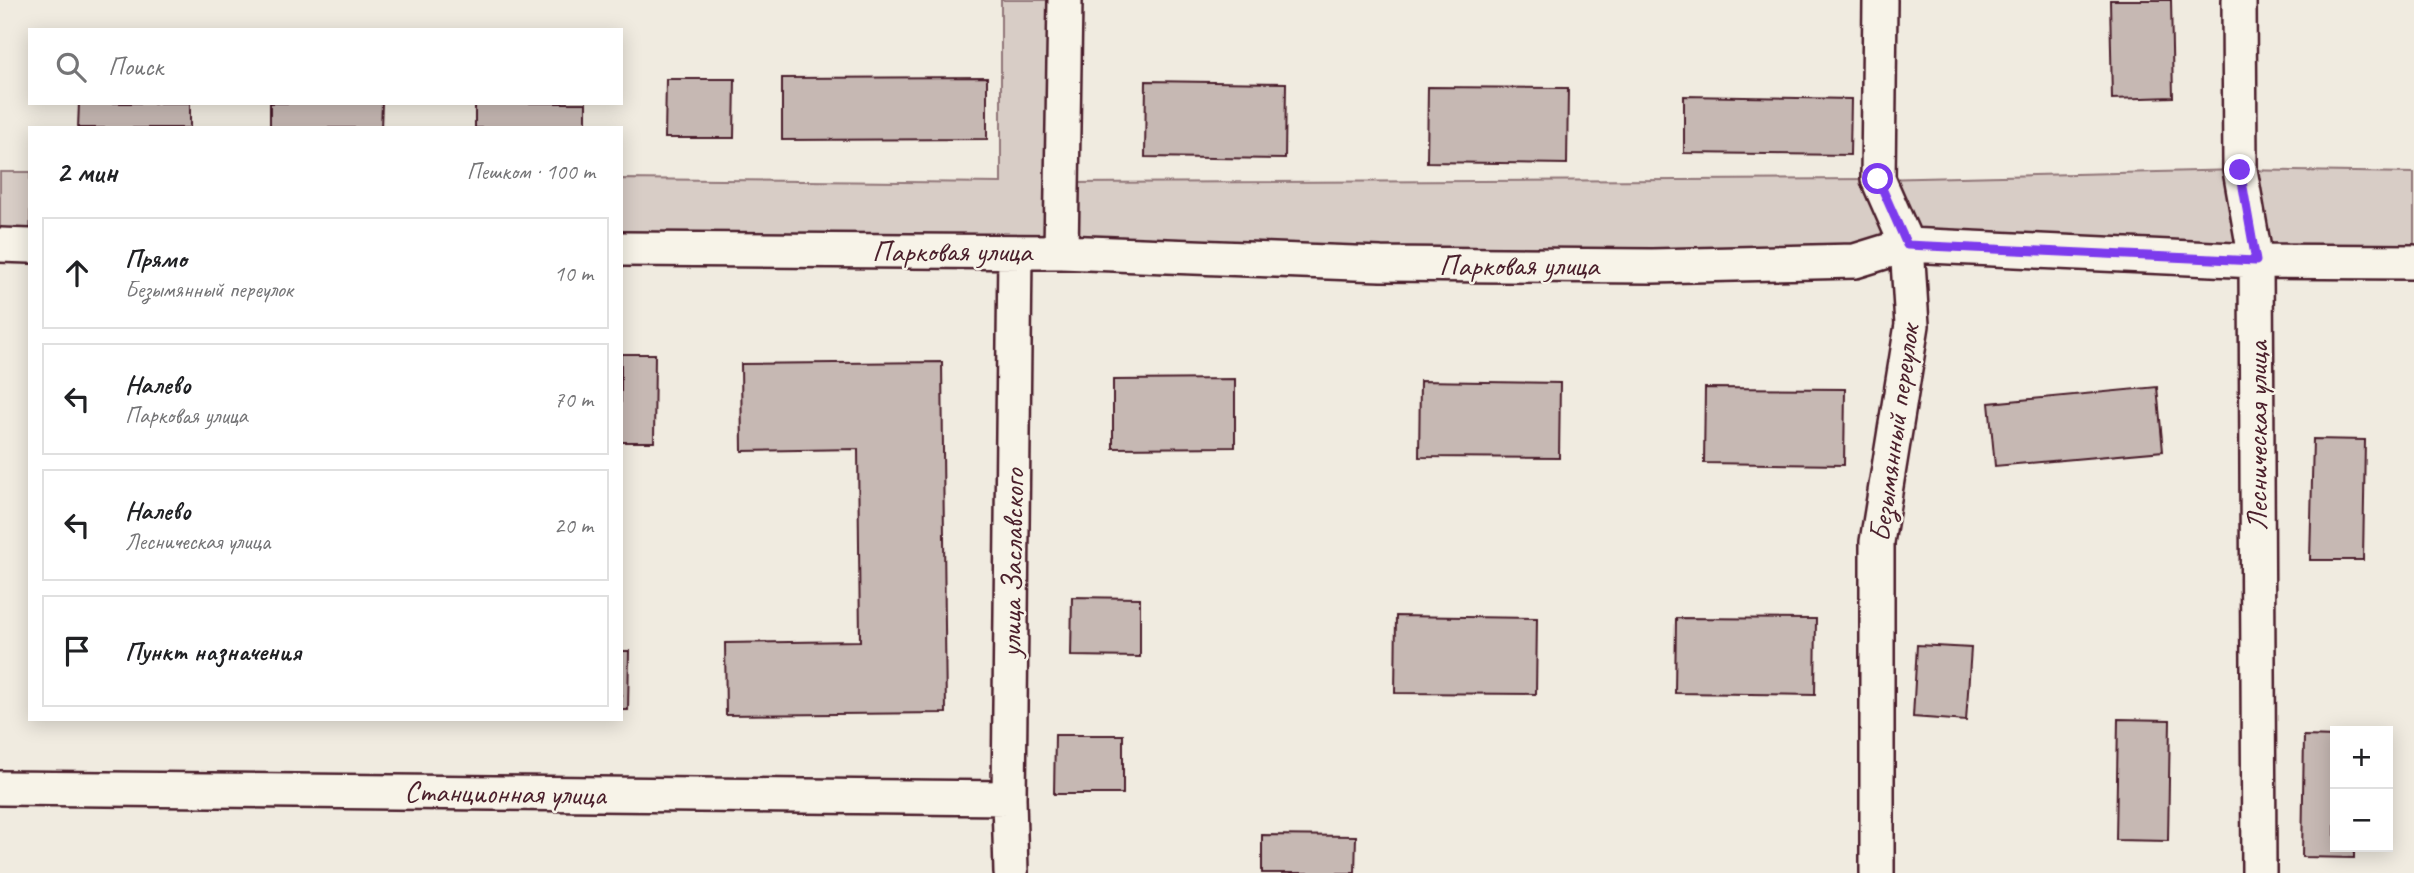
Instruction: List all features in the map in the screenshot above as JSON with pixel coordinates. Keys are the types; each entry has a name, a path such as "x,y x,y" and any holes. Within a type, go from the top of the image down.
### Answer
{"street":[{"path":"1061,252 1065,0"},
{"name":"Безымянный переулок","path":"1877,873 1877,542 1912,325 1907,245 1878,179 1880,0"},
{"name":"Лесническая улица","path":"2239,0 2240,170 2256,261 2259,873"},
{"name":"Парковая улица","path":"623,250 1061,252 1381,264 1652,266 1855,261 1907,245 2256,261 2414,262"},
{"path":"0,246 28,246"},
{"name":"улица Заславского","path":"1011,873 1009,798 1015,252"},
{"name":"Станционная улица","path":"0,788 1009,798"}],"shaded area":[{"path":"1001,0 1059,0 1064,183 1878,179 2240,170 2414,173 2414,262 1855,261 623,249 623,179 1001,183"},
{"path":"0,172 28,172 28,246 0,245"}],"building":[{"path":"2110,0 2171,0 2173,97 2112,99"},
{"path":"987,77 987,139 782,140 782,78"},
{"path":"666,79 735,79 734,138 665,138"},
{"path":"1146,81 1286,83 1285,159 1145,157"},
{"path":"1428,87 1568,88 1567,164 1427,162"},
{"path":"1684,96 1851,99 1850,155 1684,153"},
{"path":"79,105 190,105 190,126 78,126"},
{"path":"270,105 382,105 381,126 270,126"},
{"path":"475,105 586,105 586,126 475,126"},
{"path":"623,354 655,354 654,442 623,442"},
{"path":"942,362 946,713 726,715 725,643 860,641 858,449 742,451 741,364"},
{"path":"1235,379 1235,447 1113,448 1113,380"},
{"path":"1420,381 1560,383 1559,458 1419,457"},
{"path":"2157,387 2163,451 1995,466 1989,403"},
{"path":"1705,388 1845,389 1844,465 1704,463"},
{"path":"2313,439 2365,440 2363,560 2310,560"},
{"path":"1072,597 1140,598 1140,657 1071,656"},
{"path":"1396,616 1537,618 1536,694 1395,693"},
{"path":"1676,618 1816,619 1815,695 1675,693"},
{"path":"1917,645 1971,648 1966,721 1913,717"},
{"path":"623,651 629,651 628,710 623,710"},
{"path":"2118,719 2170,720 2168,841 2116,840"},
{"path":"1055,735 1123,735 1123,794 1054,794"},
{"path":"2304,736 2330,737 2330,852 2354,852 2354,858 2302,857"},
{"path":"1262,835 1356,836 1355,873 1262,873"}],"route":[{"path":"1878,179 1907,245 2256,261 2240,170"}]}
